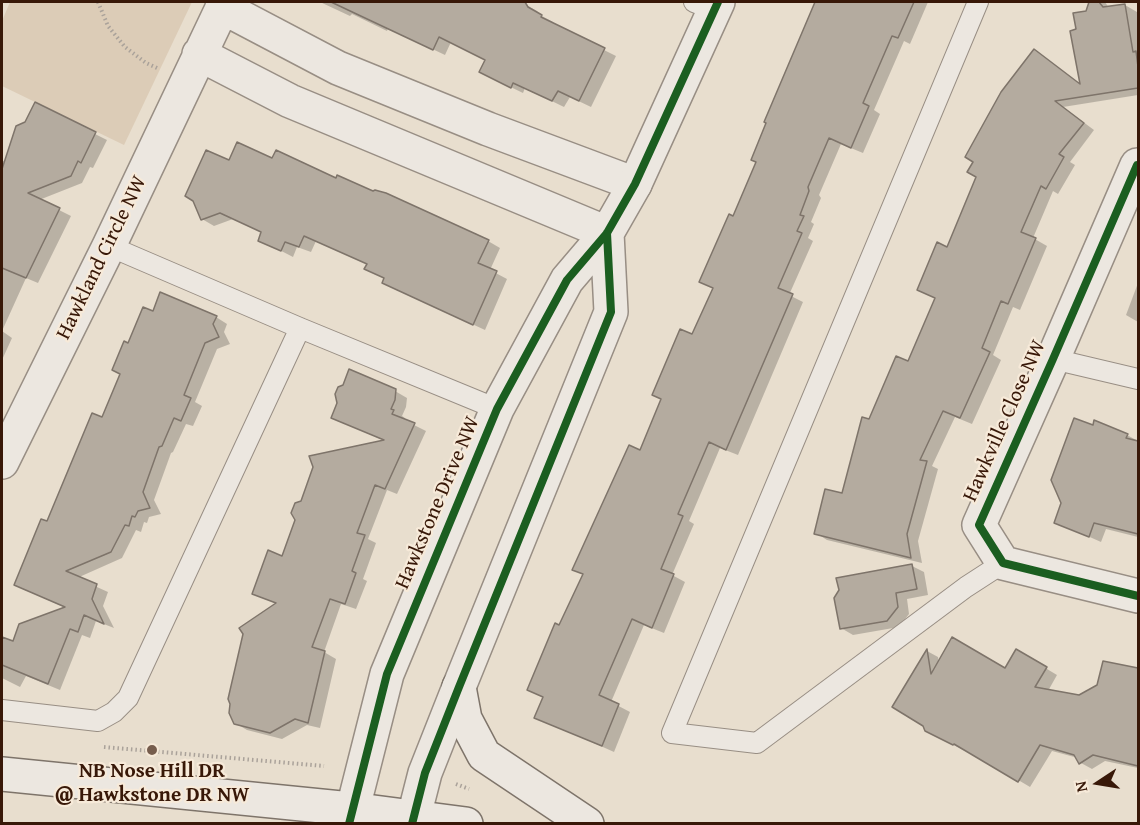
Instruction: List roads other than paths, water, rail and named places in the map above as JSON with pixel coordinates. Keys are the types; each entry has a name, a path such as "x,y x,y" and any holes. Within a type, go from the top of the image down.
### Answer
{"street":[{"name":"Hawkland Circle NW","path":"2,462 109,246 223,4 338,68 488,129 635,184"},
{"name":"Hawkstone Drive NW","path":"350,816 387,674 497,409 567,280 608,233 635,184 709,4"},
{"path":"199,54 290,101 608,233 611,312 425,773 413,820"},
{"name":"Hawkville Close NW","path":"1003,563 979,525 1138,165"},
{"path":"1003,563 1138,596"},
{"path":"459,687 465,719 484,755 587,824"},
{"path":"2,774 350,816 466,824"}],"lane":[{"path":"978,2 672,733 757,743 966,587 1003,563"},
{"path":"109,246 497,409"},
{"path":"2,710 98,721 114,712 128,698 300,328"},
{"path":"1053,359 1138,379"}],"place":[{"name":"NB Nose Hill DR @ Hawkstone DR NW","path":"152,750"}]}
